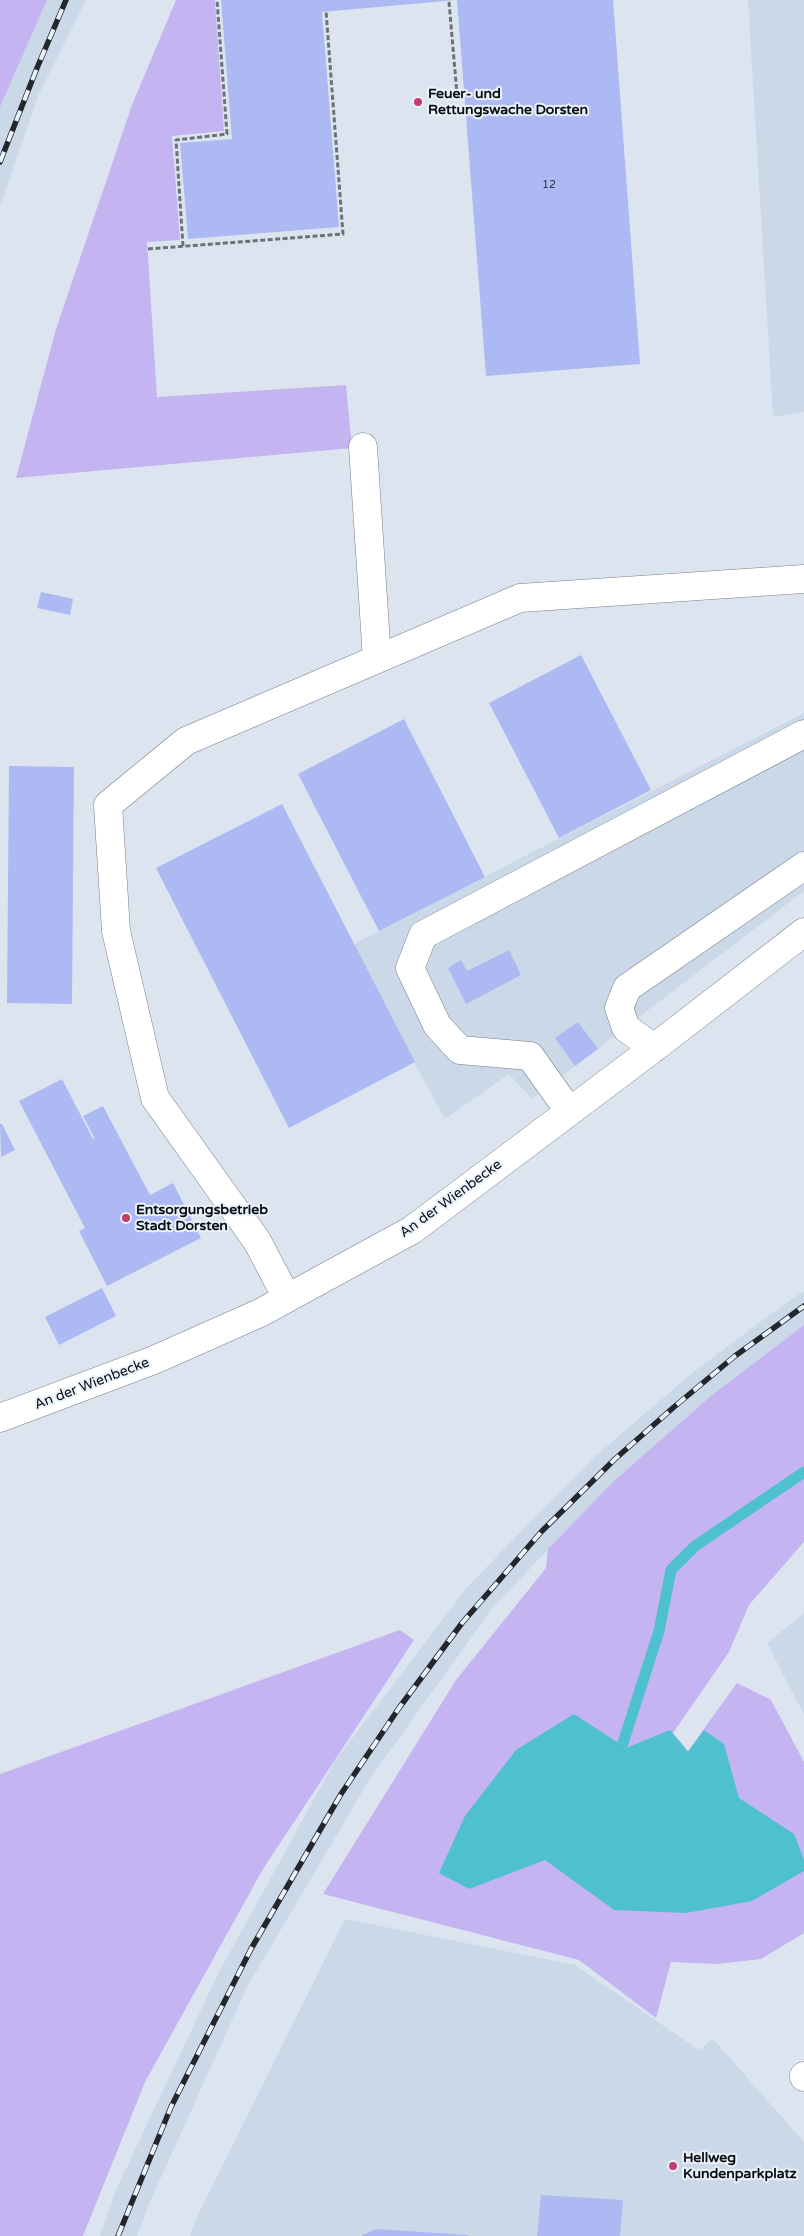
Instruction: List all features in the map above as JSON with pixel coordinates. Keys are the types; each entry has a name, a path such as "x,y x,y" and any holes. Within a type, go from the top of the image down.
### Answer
{"street":[{"path":"363,447 377,659"},
{"path":"287,1298 257,1240 155,1098 116,931 108,805 186,741 520,598 804,579"},
{"path":"570,1111 530,1056 460,1050 437,1025 410,968 424,935 804,734"},
{"path":"654,1048 626,1028 619,1008 627,988 804,866"},
{"name":"An der Wienbecke","path":"0,1418 154,1360 260,1313 412,1230 654,1048 804,932"}],"path":[{"path":"184,246 176,140 227,134 217,0"},
{"path":"449,2 457,94 464,93"},
{"path":"148,249 342,234 326,11"}],"shaded area":[{"path":"0,0 47,0 0,107"},
{"path":"47,0 86,0 38,96 0,207 0,107"},
{"path":"176,0 215,0 224,131 172,136 180,240 147,242 157,397 346,385 352,448 16,478 56,329 132,105"},
{"path":"748,0 804,0 804,412 773,417"},
{"path":"804,713 804,891 532,1099 509,1074 445,1119 350,946"},
{"path":"804,1291 804,1325 712,1395 615,1480 494,1606 371,1777 247,1987 149,2204 137,2236 100,2236 115,2192 218,1974 335,1761 469,1585 593,1458 691,1374"},
{"path":"804,1325 804,1542 749,1605 729,1652 673,1733 688,1751 737,1683 771,1700 804,1762 804,1933 761,1959 717,1964 671,1962 656,2018 579,1960 323,1894 456,1680 546,1568 548,1549 615,1480 712,1395"},
{"path":"804,1613 804,1715 767,1643"},
{"path":"400,1630 414,1640 263,1869 145,2082 83,2236 0,2236 0,1774"},
{"path":"345,1919 575,1965 699,2050 713,2039 804,2142 804,2236 190,2236 197,2217"}],"water":[{"path":"574,1714 626,1748 670,1730 688,1752 704,1730 724,1744 739,1798 794,1834 804,1860 804,1871 752,1901 686,1913 614,1910 545,1860 469,1889 439,1873 465,1816 516,1750"}],"building":[{"path":"221,0 456,0 322,12 339,227 188,239 180,143 232,139"},
{"name":"Feuer- und Rettungswache Dorsten","path":"457,0 613,0 640,364 486,376"},
{"path":"41,592 73,599 70,615 37,608"},
{"path":"581,655 651,790 559,838 489,703"},
{"path":"404,719 485,877 379,931 298,774"},
{"path":"9,766 74,767 72,1004 7,1003"},
{"path":"282,804 415,1062 289,1128 156,868"},
{"path":"509,950 521,975 466,1004 448,968 461,960 467,971"},
{"path":"578,1022 598,1049 575,1066 555,1038"},
{"path":"62,1079 93,1139 95,1139 83,1116 103,1106 150,1195 173,1183 201,1238 107,1286 79,1231 85,1228 19,1101"},
{"path":"0,1124 2,1124 15,1150 1,1157"},
{"path":"102,1288 116,1316 59,1345 45,1317"},
{"path":"541,2195 623,2200 620,2236 537,2236"},
{"path":"376,2229 468,2235 468,2236 361,2236"}],"waterway":[{"path":"622,1746 659,1631 671,1570 695,1546 804,1472"}],"railway":[{"path":"0,162 66,0"},
{"path":"118,2236 171,2107 251,1949 341,1794 399,1708 462,1623 542,1531 615,1459 674,1407 735,1356 804,1306"}],"place":[{"name":"Feuer- und Rettungswache Dorsten","path":"418,102"},
{"name":"Entsorgungsbetrieb Stadt Dorsten","path":"126,1218"},
{"name":"Hellweg Kundenparkplatz","path":"673,2166"}]}
